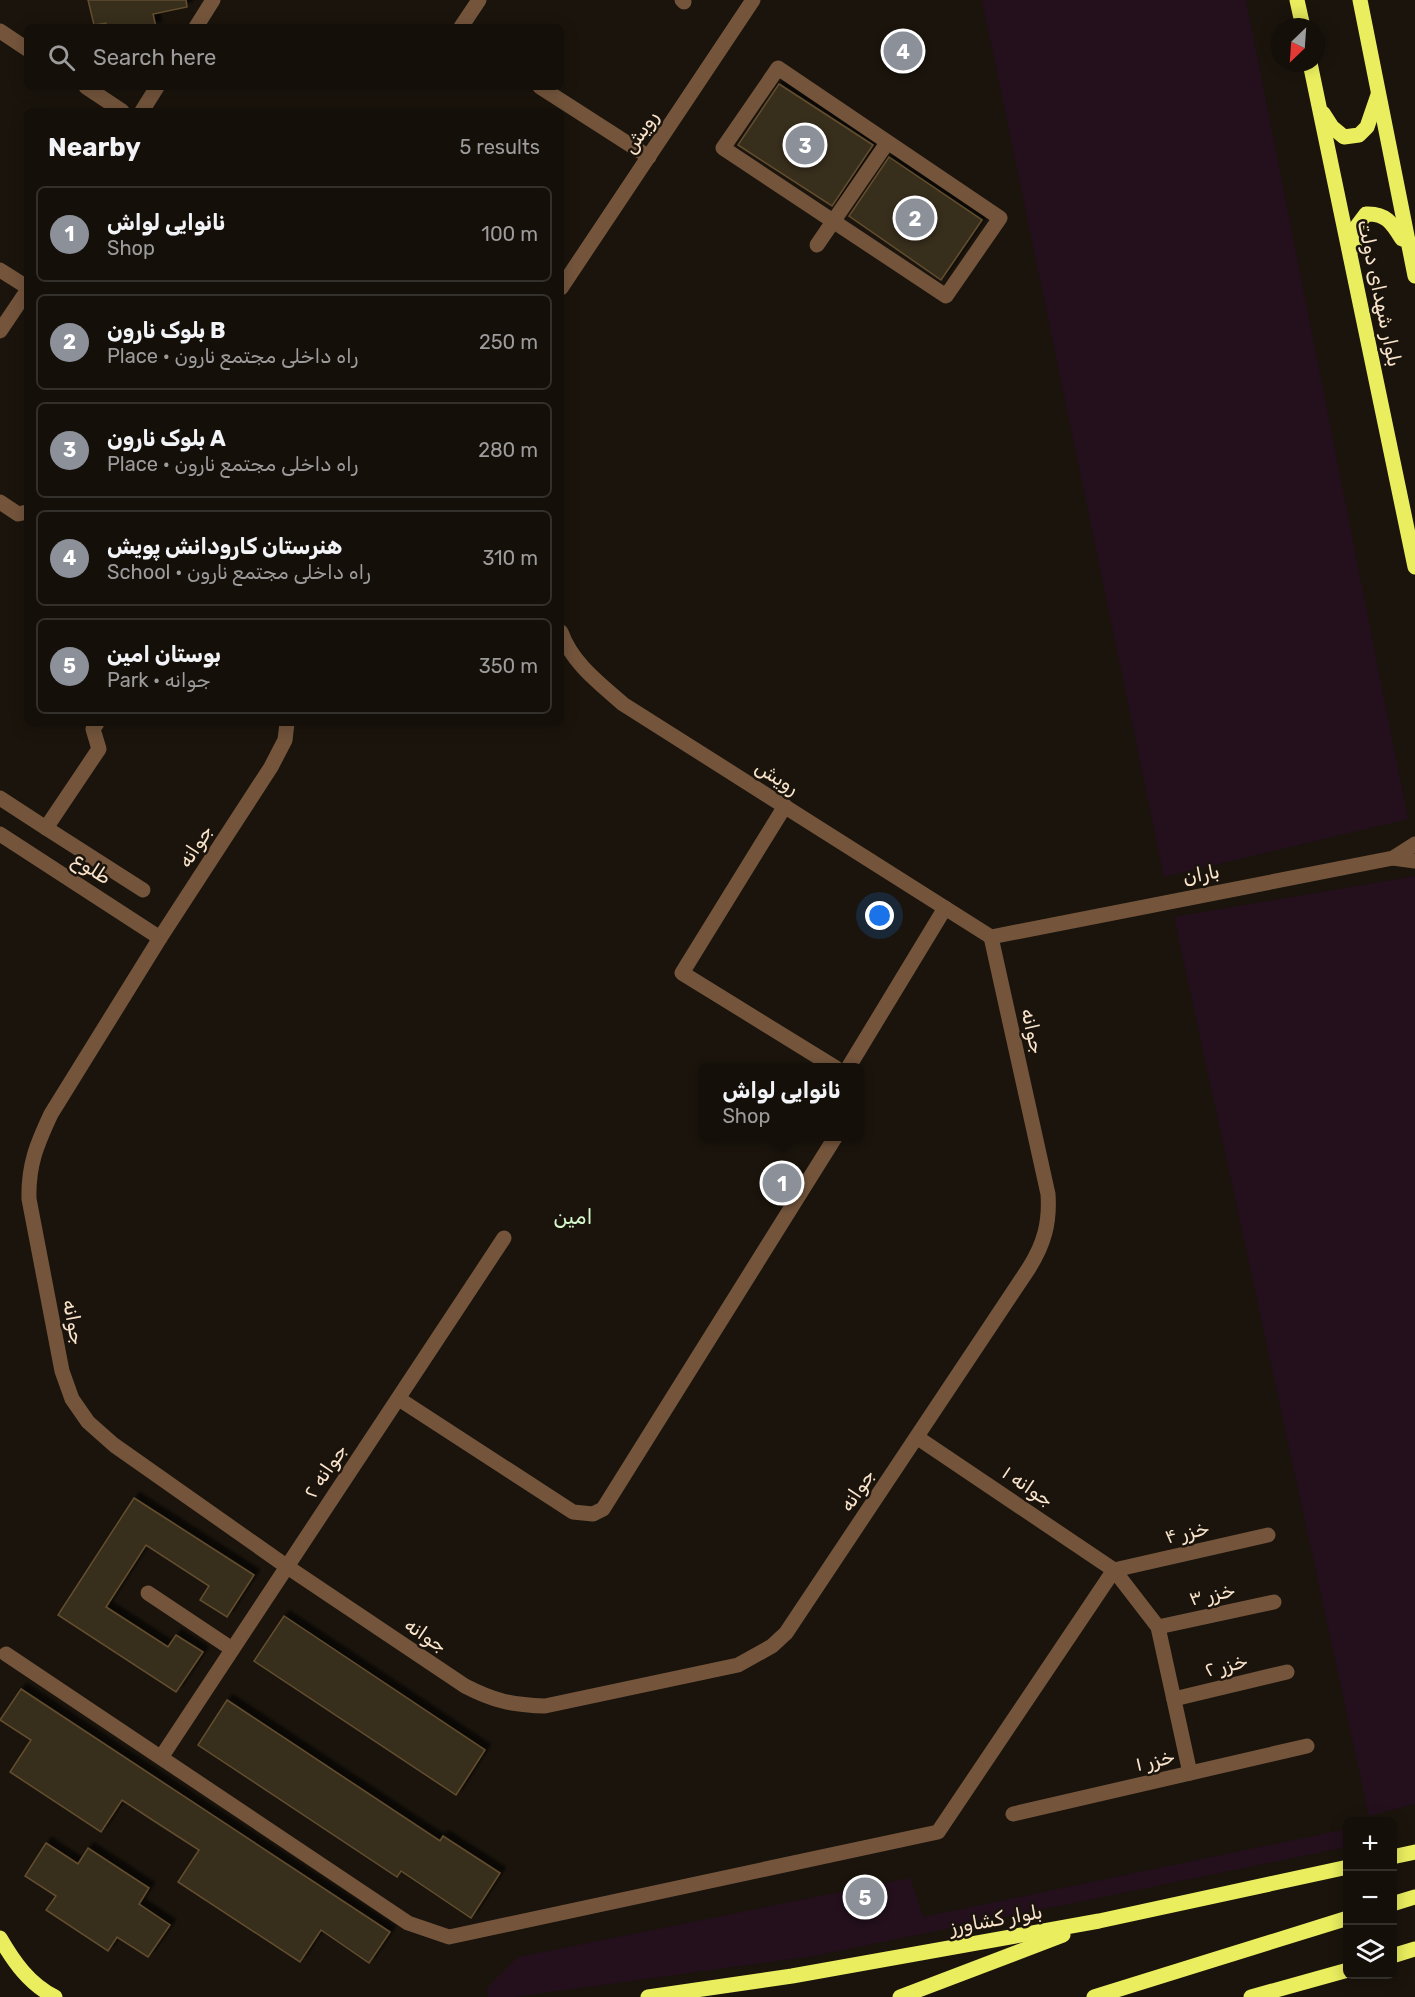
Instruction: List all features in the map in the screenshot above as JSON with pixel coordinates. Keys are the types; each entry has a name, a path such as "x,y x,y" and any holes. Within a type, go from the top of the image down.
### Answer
{"main road":[{"path":"1297,0 1301,18"},
{"name":"بلوار شهدای دولت","path":"1360,0 1415,276"},
{"name":"بلوار شهدای دولت","path":"1312,72 1353,260 1415,567"},
{"path":"1319,105 1332,127 1344,137 1359,135 1367,127 1378,94"},
{"path":"1353,260 1357,226 1366,214 1379,213 1391,221 1408,249"},
{"path":"1397,1856 1415,1852"},
{"name":"بلوار کشاورز","path":"648,1997 803,1974 1100,1921 1343,1868"},
{"path":"1397,1902 1415,1897"},
{"path":"1094,1997 1343,1919"},
{"path":"900,1997 1100,1921"},
{"path":"0,1938 16,1965 42,1991 55,1997"},
{"path":"1397,1954 1415,1949"},
{"path":"1251,1997 1343,1971"}],"street":[{"path":"198,24 213,0"},
{"path":"463,24 479,0"},
{"name":"رویش","path":"564,284 753,0"},
{"path":"0,31 24,47"},
{"path":"778,68 887,143 1000,218 946,296 723,148 778,68"},
{"path":"90,90 118,108"},
{"path":"144,108 155,90"},
{"path":"545,90 649,157"},
{"path":"817,245 887,143"},
{"path":"0,270 24,287"},
{"path":"0,331 24,294"},
{"path":"0,502 18,514 24,513"},
{"name":"رویش","path":"564,640 589,674 623,704 991,937"},
{"path":"46,828 99,749 93,729 95,726"},
{"name":"جوانه","path":"287,726 285,740 271,767 160,938 51,1114 38,1143 28,1173 29,1198 62,1371 72,1399 88,1422 114,1445 286,1566 465,1686 492,1700 520,1706 544,1706 738,1665 772,1646 786,1633 918,1438 1038,1254 1046,1237 1050,1214 1048,1194 991,937"},
{"path":"0,798 143,890"},
{"path":"785,806 682,973 828,1063"},
{"name":"طلوع","path":"0,834 160,938"},
{"name":"باران","path":"991,937 1393,858 1415,844"},
{"path":"1393,858 1415,861"},
{"path":"851,1063 945,908"},
{"path":"399,1399 573,1512 593,1514 603,1509 833,1141"},
{"name":"جوانه ۲","path":"162,1756 504,1238"},
{"name":"جوانه ۱","path":"918,1438 1114,1570 1158,1627"},
{"name":"خزر ۴","path":"1114,1570 1268,1535"},
{"path":"6,1653 408,1923 448,1937 938,1832 1114,1570"},
{"path":"148,1593 232,1649"},
{"name":"خزر ۳","path":"1158,1627 1274,1602"},
{"path":"1158,1627 1190,1773"},
{"name":"خزر ۲","path":"1174,1699 1287,1672"},
{"name":"خزر ۱","path":"1013,1814 1307,1746"}],"shaded area":[{"path":"982,0 1246,0 1408,819 1164,877"},
{"path":"1415,876 1415,1804 1369,1816 1174,917"},
{"path":"1343,1830 1343,1848 814,1956 514,1997 488,1997 487,1988 518,1957 910,1878 923,1917"}],"building":[{"path":"88,0 186,0 187,7 153,14 155,24 94,24"},
{"path":"779,84 873,145 832,206 738,145"},
{"path":"889,157 982,220 941,280 849,216"},
{"path":"134,1498 254,1575 227,1617 200,1600 209,1586 146,1545 106,1607 168,1647 176,1635 203,1652 176,1692 58,1615"},
{"path":"284,1616 485,1750 456,1795 254,1661"},
{"path":"21,1689 390,1932 369,1963 321,1930 300,1962 178,1882 199,1850 122,1800 101,1832 10,1772 31,1740 0,1720"},
{"path":"227,1700 440,1841 443,1836 500,1873 471,1918 401,1871 397,1877 198,1745"},
{"path":"46,1843 78,1864 88,1848 149,1888 139,1904 170,1925 148,1957 117,1937 108,1951 46,1910 56,1896 25,1876"}],"place":[{"name":"هنرستان کارودانش پویش","path":"903,51"},
{"name":"بلوک نارون A","path":"805,145"},
{"name":"بلوک نارون B","path":"915,218"},
{"name":"نانوایی لواش","path":"782,1183"},
{"name":"بوستان امین","path":"865,1897"}],"district":[{"name":"امین","path":"573,1217"}]}
